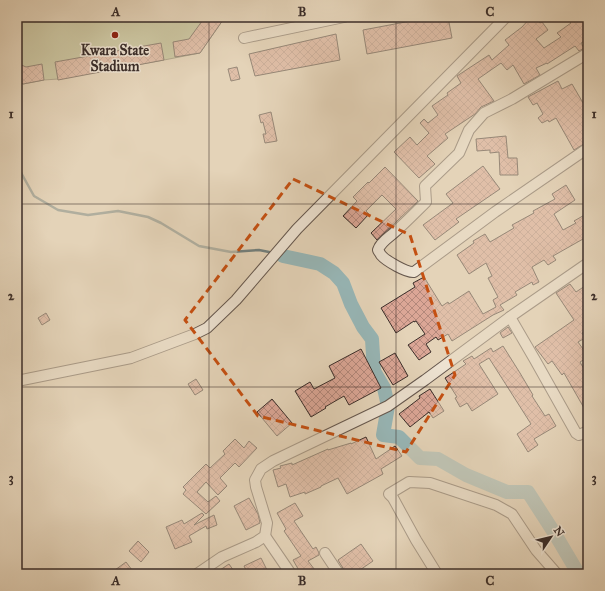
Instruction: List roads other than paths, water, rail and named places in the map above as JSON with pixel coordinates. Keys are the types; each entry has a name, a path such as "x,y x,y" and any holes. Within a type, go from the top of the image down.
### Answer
{"street":[{"path":"244,38 344,17"},
{"path":"17,381 131,358 207,328 236,300 297,229 506,17"},
{"path":"588,53 519,95 484,113 469,130 459,153 425,186 426,202 383,242 378,250 385,258 394,264 410,273 414,272 495,212 588,148"},
{"path":"290,574 265,536 267,523 255,480 261,469 273,461 391,404 510,317 588,263"},
{"path":"510,317 576,433 580,435 588,431"},
{"path":"437,574 393,498 389,494 409,482 430,483 496,505 512,514 536,550 557,574"},
{"path":"198,574 222,556 256,542 265,536"},
{"path":"325,553 339,574"}],"waterway":[{"path":"17,171 19,169 34,196 58,210 88,215 118,211 148,217 161,223 199,246 231,252 259,250 269,252"},
{"path":"283,256 320,264 334,273 343,283 351,304 363,327 372,339 374,371 384,388 388,406 383,435 399,437 420,458 438,459 466,475 507,492 528,492 578,573 588,573"}],"place":[{"name":"Kwara State Stadium","path":"115,35"}]}
